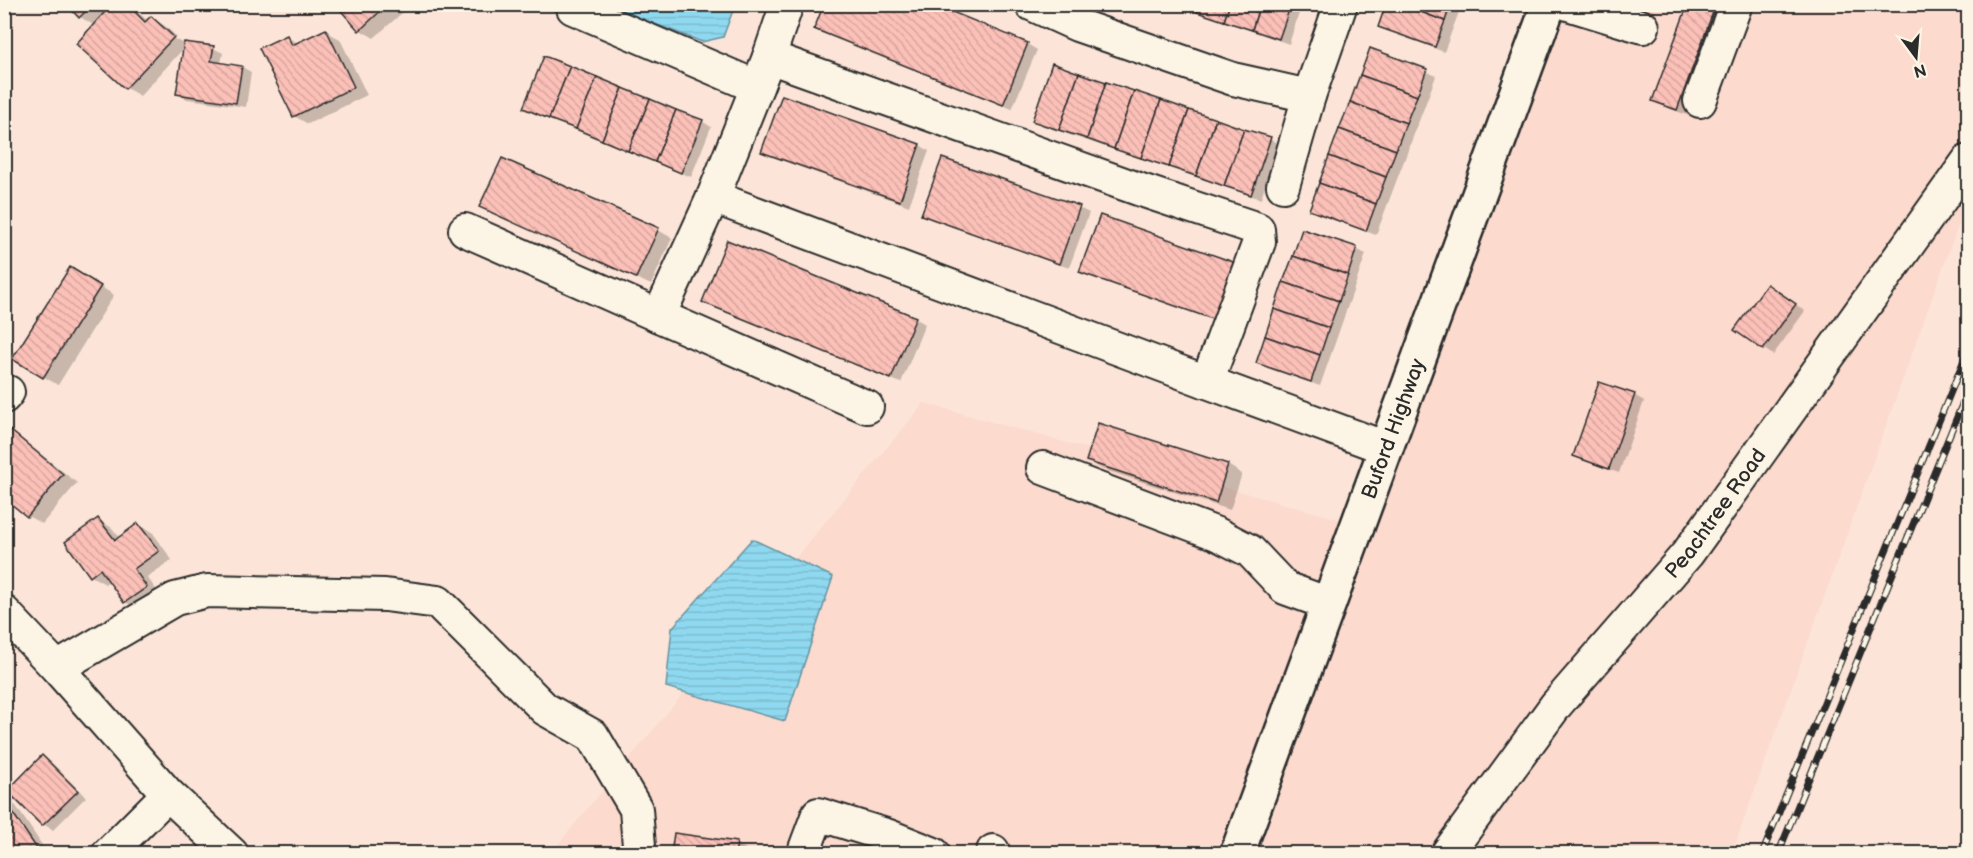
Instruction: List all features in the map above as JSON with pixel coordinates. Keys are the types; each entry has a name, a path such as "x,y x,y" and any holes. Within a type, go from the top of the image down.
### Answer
{"main road":[{"name":"Buford Highway","path":"1237,854 1549,4"}],"street":[{"path":"659,316 713,197 769,57 787,4"},
{"path":"1031,4 1077,25 1233,79 1309,96"},
{"path":"1283,186 1309,96 1341,4"},
{"path":"1568,4 1643,27"},
{"path":"1700,101 1736,4"},
{"path":"573,8 757,87"},
{"path":"769,57 1141,190 1258,229 1259,242 1207,382"},
{"name":"Peachtree Road","path":"1447,854 1556,705 1688,553 1968,161"},
{"path":"713,197 1386,448"},
{"path":"465,230 867,407"},
{"path":"1043,468 1217,534 1250,551 1285,588 1329,604"},
{"path":"57,668 175,599 207,591 385,595 438,602 545,709 593,736 636,809 639,846 637,854"},
{"path":"4,612 57,668 168,794 232,854"},
{"path":"108,854 168,794"},
{"path":"803,854 818,814 831,808 906,831 934,854"}],"shaded area":[{"path":"1542,5 1968,5 1968,198 1732,853 550,854 924,403 1363,526"}],"water":[{"path":"614,5 735,5 723,37 702,42 621,11"},
{"path":"752,539 833,577 785,721 666,687 672,628"}],"building":[{"path":"66,4 93,4 79,18"},
{"path":"112,4 127,4 145,22 151,16 174,37 125,89 76,44"},
{"path":"335,4 388,4 359,31"},
{"path":"824,4 933,4 1028,43 1003,105 814,29"},
{"path":"1199,4 1230,4 1224,21 1197,12"},
{"path":"1230,4 1260,4 1252,30 1224,21"},
{"path":"1260,4 1291,4 1279,39 1252,30"},
{"path":"1386,4 1400,4 1445,21 1435,47 1378,27"},
{"path":"1400,4 1451,4 1445,21"},
{"path":"1688,4 1716,4 1677,110 1652,101"},
{"path":"326,29 354,87 293,117 259,48 287,35 292,45"},
{"path":"184,42 214,46 211,61 242,66 236,103 176,94"},
{"path":"1370,48 1427,69 1417,96 1360,75"},
{"path":"544,56 570,66 549,119 523,108"},
{"path":"1052,63 1079,73 1059,130 1032,121"},
{"path":"570,66 597,77 576,129 549,119"},
{"path":"1079,73 1106,82 1087,139 1059,130"},
{"path":"1360,75 1417,96 1406,123 1350,102"},
{"path":"597,77 623,88 602,140 576,129"},
{"path":"1106,82 1134,91 1114,149 1087,139"},
{"path":"623,88 650,99 628,151 602,140"},
{"path":"1134,91 1161,100 1141,158 1114,149"},
{"path":"782,95 920,144 900,201 761,152"},
{"path":"650,99 676,110 655,162 628,151"},
{"path":"1161,100 1189,110 1169,167 1141,158"},
{"path":"1350,102 1406,123 1396,150 1339,129"},
{"path":"676,110 703,120 681,173 655,162"},
{"path":"1189,110 1216,119 1196,176 1169,167"},
{"path":"1216,119 1244,129 1224,186 1196,176"},
{"path":"1244,129 1271,137 1251,195 1224,186"},
{"path":"1339,129 1396,150 1386,177 1329,156"},
{"path":"1329,156 1386,177 1376,204 1319,183"},
{"path":"502,158 659,228 636,278 479,207"},
{"path":"942,158 1080,206 1059,264 921,215"},
{"path":"1319,183 1376,204 1366,231 1309,210"},
{"path":"1100,215 1239,264 1218,321 1079,272"},
{"path":"1302,229 1357,247 1348,275 1293,256"},
{"path":"727,240 916,317 891,379 702,302"},
{"path":"1293,256 1348,275 1339,301 1283,282"},
{"path":"70,267 101,286 43,378 12,359"},
{"path":"1283,282 1339,301 1329,328 1274,309"},
{"path":"1767,284 1796,304 1763,350 1734,330"},
{"path":"1274,309 1329,328 1320,355 1265,336"},
{"path":"1265,336 1320,355 1311,382 1256,363"},
{"path":"1599,382 1635,394 1609,469 1573,456"},
{"path":"1098,423 1228,464 1216,503 1086,461"},
{"path":"4,425 63,474 27,517 4,498"},
{"path":"98,518 115,540 138,523 159,551 134,569 147,587 124,603 100,569 90,577 65,542"},
{"path":"42,755 78,791 42,826 7,791"},
{"path":"4,800 38,850 33,854 4,854"},
{"path":"674,833 737,842 735,854 671,854"}],"railway":[{"path":"1762,854 1968,350"},
{"path":"1778,854 1968,390"}]}
